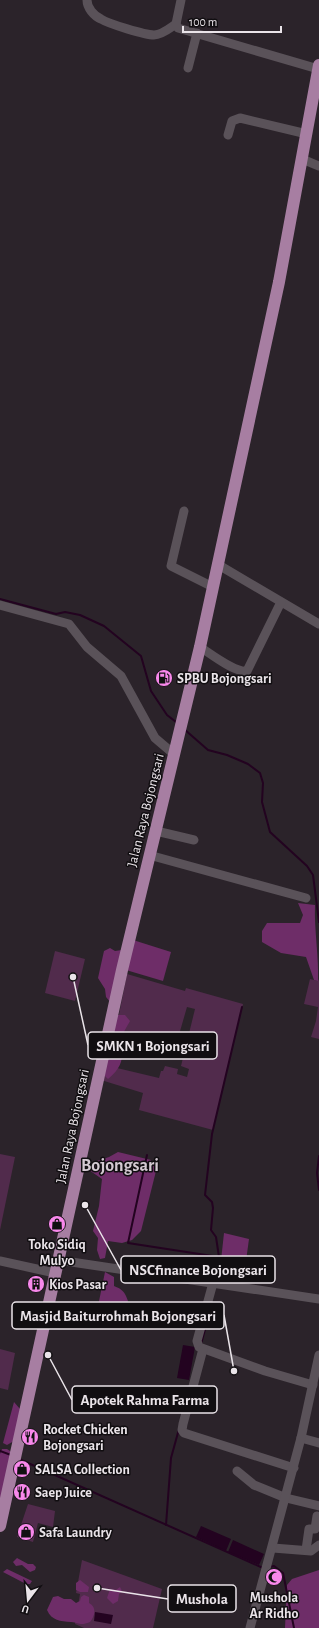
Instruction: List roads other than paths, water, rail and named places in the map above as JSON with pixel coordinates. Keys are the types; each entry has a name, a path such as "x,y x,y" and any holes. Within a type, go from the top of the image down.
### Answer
{"main road":[{"name":"Jalan Raya Bojongsari","path":"0,1526 149,855 182,728 200,647 279,282 319,65"}],"street":[{"path":"87,0 91,10 102,20 145,33 153,35 159,34 176,24"},
{"path":"180,0 176,24 178,28 222,42 318,68"},
{"path":"188,68 197,33"},
{"path":"228,135 232,121 240,118 307,134"},
{"path":"302,159 319,166"},
{"path":"184,511 171,566 212,587"},
{"path":"218,564 319,624"},
{"path":"200,647 227,664 243,672 247,671 281,602"},
{"path":"0,605 70,624 87,647 121,676 155,738 175,755"},
{"path":"156,831 194,840"},
{"path":"149,855 306,898"},
{"path":"58,1260 319,1299"},
{"path":"0,1261 55,1273"},
{"path":"215,1284 197,1341 201,1348 259,1369 313,1385"},
{"path":"201,1348 183,1424 182,1430 184,1433 294,1468"},
{"path":"250,1628 273,1548 301,1438 314,1401 313,1385 319,1356"},
{"path":"301,1438 319,1443"},
{"path":"236,1471 248,1482 318,1513 315,1529 309,1529 306,1550"},
{"path":"273,1548 311,1551 319,1545"}],"waterway":[{"path":"0,599 56,614 65,612 80,615 104,626 141,656 151,691 167,715 176,722"},
{"path":"184,729 208,750 227,755 248,764 260,773 263,783 262,802 270,832 307,866 313,875 319,922"},
{"path":"217,1282 219,1257 216,1237 211,1230 213,1208 212,1202 205,1195 212,1134 242,1007"},
{"path":"147,1155 128,1243 219,1257"},
{"path":"319,1156 317,1173 319,1190"},
{"path":"201,1344 209,1315"},
{"path":"166,1525 171,1458 179,1429"},
{"path":"0,1451 11,1455"},
{"path":"19,1459 263,1568"},
{"path":"269,1567 274,1566 283,1573 294,1628"}],"place":[{"name":"SPBU Bojongsari","path":"164,678"},
{"name":"SMKN 1 Bojongsari","path":"73,977"},
{"name":"NSCfinance Bojongsari","path":"85,1205"},
{"name":"Toko Sidiq Mulyo","path":"57,1224"},
{"name":"Kios Pasar","path":"36,1284"},
{"name":"Apotek Rahma Farma","path":"48,1355"},
{"name":"Masjid Baiturrohmah Bojongsari","path":"234,1371"},
{"name":"Rocket Chicken Bojongsari","path":"30,1437"},
{"name":"SALSA Collection","path":"22,1469"},
{"name":"Saep Juice","path":"22,1492"},
{"name":"Safa Laundry","path":"26,1532"},
{"name":"Mushola Ar Ridho","path":"274,1577"},
{"name":"Mushola","path":"97,1588"}],"district":[{"name":"Bojongsari","path":"120,1165"}]}
